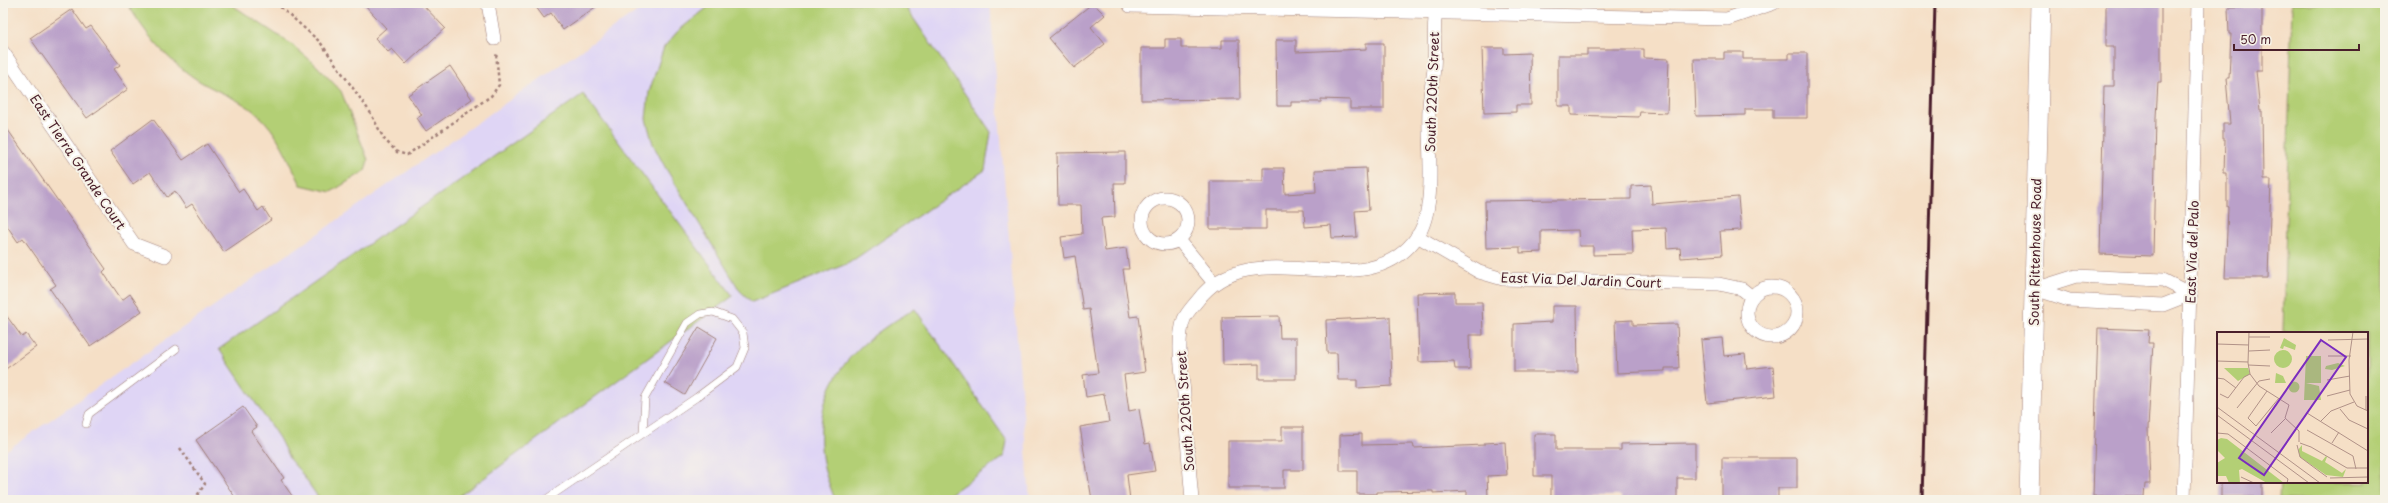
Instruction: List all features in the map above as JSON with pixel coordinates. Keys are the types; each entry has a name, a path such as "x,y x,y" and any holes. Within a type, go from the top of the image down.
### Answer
{"main road":[{"name":"South Rittenhouse Road","path":"2029,500 2041,3"}],"street":[{"path":"488,3 494,39"},
{"path":"1130,4 1436,8 1726,20 1774,3"},
{"name":"East Via del Palo","path":"2184,500 2198,3"},
{"name":"South 220th Street","path":"1192,500 1180,347 1184,318 1214,283 1227,276 1252,267 1363,270 1385,264 1405,250 1417,236 1423,225 1429,197 1429,107 1434,68 1436,8"},
{"name":"East Tierra Grande Court","path":"3,52 134,244 165,256"},
{"name":"East Via Del Jardin Court","path":"1417,236 1479,272 1503,279 1719,284 1742,289 1752,297"},
{"path":"1179,240 1214,283"},
{"path":"2035,289 2076,276 2163,280 2191,294"},
{"path":"2035,289 2069,300 2163,305 2191,294"}],"lane":[{"path":"545,500 643,433 737,367 745,348 744,333 732,319 713,312 700,314 687,323 645,398 643,433"},
{"path":"86,424 89,414 176,349"}],"path":[{"path":"276,3 320,42 370,112 384,139 396,152 407,155 491,96 498,85 499,76 494,39"},
{"path":"180,448 205,484 194,500"}],"shaded area":[{"path":"649,3 990,3 1030,500 3,500 3,453"}],"green space":[{"path":"127,3 229,3 291,44 315,64 341,91 368,160 365,171 331,192 301,185 277,137 264,120 249,107 201,82 173,61 148,34"},
{"path":"713,3 903,3 991,132 985,170 849,263 752,302 740,291 665,167 653,144 646,119 649,92 664,47 678,31"},
{"path":"2292,3 2385,3 2385,500 2279,500 2280,483 2368,483 2368,332 2283,332"},
{"path":"583,94 733,296 454,500 320,500 300,471 290,460 279,438 219,349"},
{"path":"915,309 1007,441 1004,457 941,500 835,500 824,468 821,435 823,411 830,389 840,370 872,337 892,322"}],"building":[{"path":"363,3 421,3 445,28 406,64 392,49 388,52 375,38 386,28"},
{"path":"533,3 601,3 563,30 551,13 544,18"},
{"path":"1093,3 1105,15 1091,27 1105,44 1074,68 1049,38"},
{"path":"2106,3 2161,3 2161,82 2158,82 2156,117 2153,256 2100,254 2104,86 2114,86 2114,47 2106,47"},
{"path":"2262,7 2262,71 2256,71 2260,111 2262,111 2263,180 2271,180 2268,278 2225,278 2228,207 2227,173 2224,173 2225,139 2223,139 2223,124 2230,124 2226,78 2229,78 2231,34 2229,34 2228,8"},
{"path":"72,9 86,29 91,26 120,65 114,69 128,89 87,118 30,38"},
{"path":"1165,39 1181,39 1181,48 1222,48 1222,40 1239,40 1240,99 1141,100 1141,48 1165,48"},
{"path":"1276,40 1296,40 1296,52 1366,49 1366,43 1384,43 1384,109 1350,109 1350,100 1321,99 1321,102 1291,102 1291,106 1277,106"},
{"path":"1482,48 1504,48 1504,54 1530,53 1531,105 1516,105 1516,112 1484,113"},
{"path":"1587,49 1644,49 1644,58 1669,59 1667,113 1640,112 1639,117 1571,115 1571,106 1558,106 1558,55 1587,55"},
{"path":"1724,52 1743,52 1743,59 1789,59 1789,53 1807,53 1807,118 1773,118 1773,109 1745,109 1745,115 1696,116 1694,59 1724,59"},
{"path":"450,66 472,99 426,131 417,118 422,115 408,95"},
{"path":"153,119 183,160 207,144 239,192 243,189 258,211 263,207 271,220 224,252 192,204 186,208 175,191 167,197 150,172 133,184 110,151"},
{"path":"3,123 106,269 103,272 122,300 130,294 142,311 90,346 50,289 56,285 23,238 18,242 3,220"},
{"path":"1125,152 1125,183 1114,183 1115,217 1101,218 1105,251 1126,248 1129,269 1123,269 1130,317 1138,316 1145,372 1124,375 1129,411 1139,409 1145,444 1150,443 1155,471 1127,475 1130,500 1092,500 1080,427 1109,422 1104,394 1086,397 1083,375 1098,373 1089,309 1083,310 1075,256 1064,258 1061,237 1082,234 1081,205 1058,205 1057,153"},
{"path":"1263,168 1284,168 1285,194 1316,192 1315,170 1366,168 1369,210 1355,211 1357,237 1332,238 1331,225 1305,227 1304,210 1266,210 1266,229 1210,229 1210,181 1263,181"},
{"path":"1651,185 1652,204 1738,197 1741,230 1720,231 1722,255 1681,258 1680,248 1667,249 1666,228 1632,229 1633,254 1593,255 1593,246 1579,246 1578,230 1541,231 1541,252 1520,253 1520,247 1486,248 1485,201 1631,199 1631,186"},
{"path":"1455,292 1455,302 1482,302 1483,335 1469,335 1470,369 1455,369 1454,361 1419,362 1417,293"},
{"path":"1552,306 1577,306 1578,372 1514,372 1514,324 1552,322"},
{"path":"3,311 22,337 26,334 36,347 3,371"},
{"path":"1279,316 1280,338 1296,338 1296,379 1259,379 1259,364 1223,365 1222,317"},
{"path":"1390,317 1392,386 1357,388 1357,380 1338,380 1337,353 1327,353 1326,320"},
{"path":"1633,320 1633,325 1677,324 1679,368 1665,368 1665,371 1617,373 1615,321"},
{"path":"699,327 717,338 685,395 665,383"},
{"path":"2098,328 2149,330 2148,343 2153,343 2148,428 2150,484 2145,484 2144,497 2093,496"},
{"path":"1722,338 1724,356 1745,354 1747,369 1773,366 1776,396 1707,403 1701,340"},
{"path":"243,407 257,427 251,431 284,478 281,480 295,500 237,500 196,440"},
{"path":"1282,427 1303,427 1303,470 1284,470 1284,488 1228,488 1228,441 1282,441"},
{"path":"1362,434 1362,445 1413,444 1414,448 1484,445 1484,443 1505,442 1507,475 1487,476 1488,496 1467,497 1467,491 1433,493 1433,491 1377,492 1377,494 1357,494 1357,471 1340,471 1340,435"},
{"path":"1534,434 1556,434 1556,450 1621,450 1621,444 1695,443 1695,478 1677,478 1677,500 1621,500 1621,496 1572,496 1572,499 1551,499 1551,476 1534,476"},
{"path":"1722,458 1797,458 1797,488 1778,488 1778,500 1722,500"},
{"path":"2221,483 2262,483 2262,497 2221,497"}],"railway":[{"path":"1922,500 1935,3"}]}
